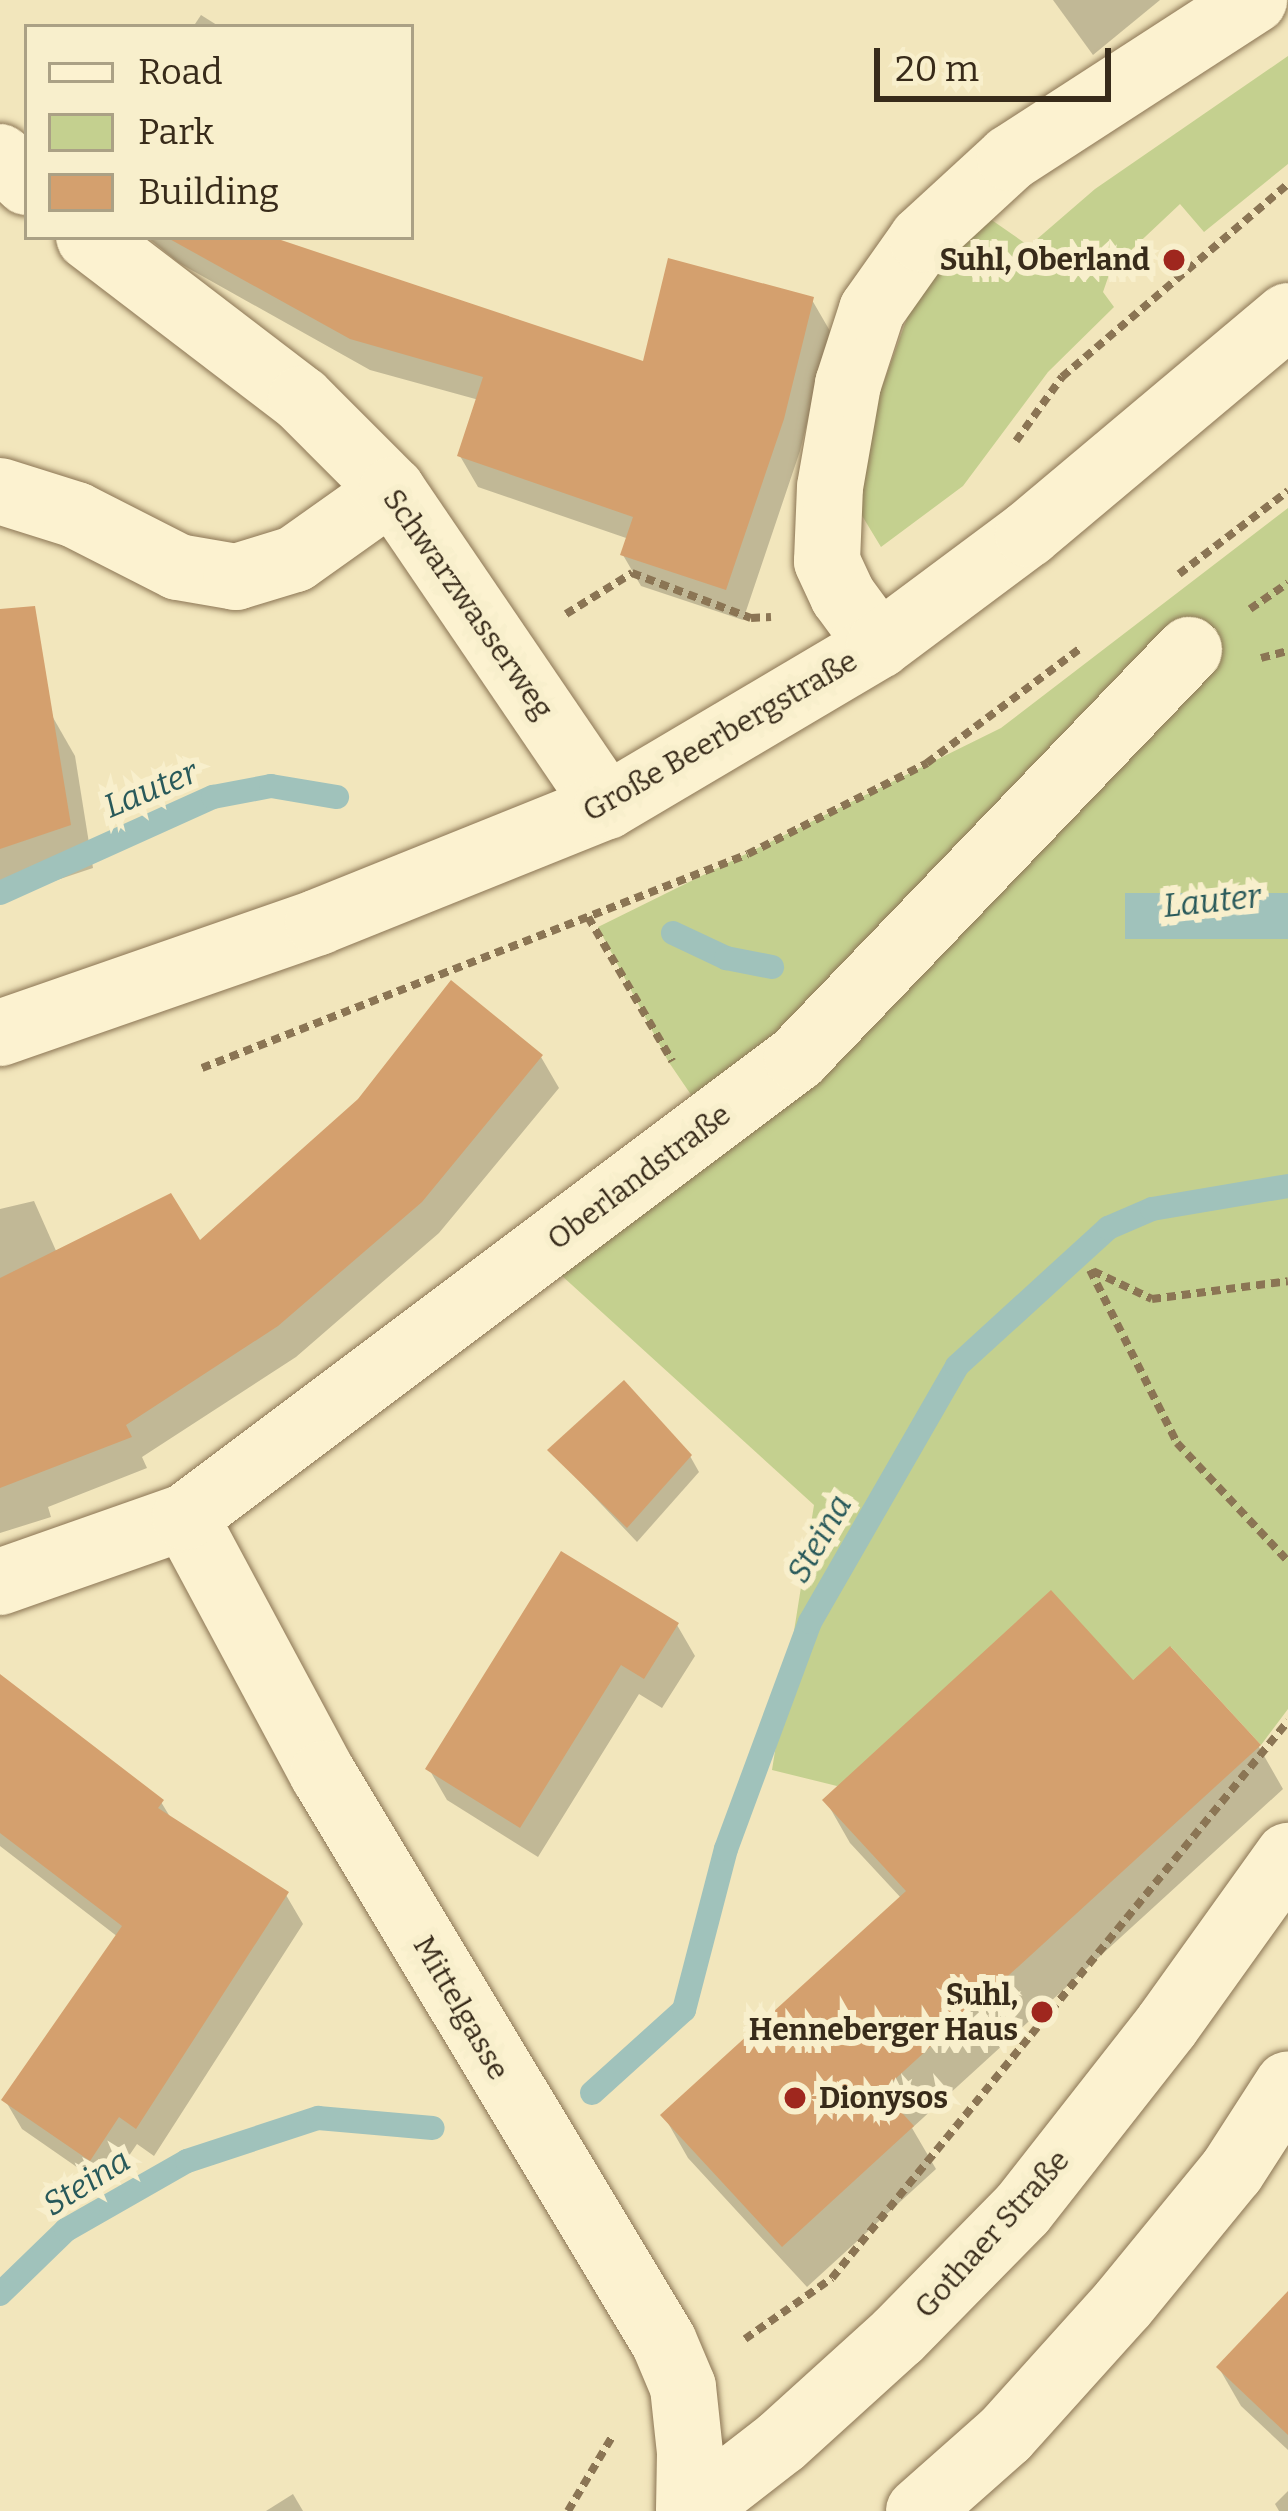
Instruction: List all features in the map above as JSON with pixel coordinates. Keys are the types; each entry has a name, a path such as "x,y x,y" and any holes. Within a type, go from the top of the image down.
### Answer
{"street":[{"path":"879,645 843,596 827,561 837,446 848,384 872,310 922,238 1010,158 1254,0"},
{"path":"0,158 24,179"},
{"name":"Schwarzwasserweg","path":"93,240 301,399 392,490 607,806"},
{"name":"Große Beerbergstraße","path":"0,1033 319,922 607,806 879,645 1028,534 1288,316"},
{"path":"0,490 76,514 178,567 236,577 295,560 392,490"},
{"name":"Oberlandstraße","path":"0,1582 185,1517 797,1058 1189,650"},
{"name":"Mittelgasse","path":"185,1517 323,1774 649,2318 682,2386 690,2452 690,2511"},
{"name":"Gothaer Straße","path":"690,2511 781,2442 881,2351 1022,2210 1168,2025 1288,1856"},
{"path":"919,2511 1005,2435 1123,2305 1232,2171 1288,2084"}],"path":[{"path":"1164,585 1288,491"},
{"path":"202,1068 748,854 927,763 1095,637"},
{"path":"588,917 709,1124"},
{"path":"1288,1281 1152,1299 1090,1270 1177,1443 1288,1561"},
{"path":"568,2511 614,2434 832,2278 1288,1721"}],"green space":[{"path":"1288,56 1288,164 1204,232 1180,204 1111,269 1103,292 1114,307 1048,372 963,486 881,547 861,514 855,492 877,401 910,310 952,248 983,214 1029,246 1095,189"},
{"path":"1288,508 1288,1709 1261,1745 1171,1647 1133,1680 837,1786 772,1770 814,1505 561,1275 728,1149 668,1061 598,927 1001,728"}],"water":[{"path":"1125,893 1288,893 1288,939 1125,939"}],"building":[{"path":"171,240 281,240 643,361 668,258 814,297 784,419 726,590 620,555 633,517 457,456 483,377 350,339"},
{"path":"35,606 71,825 0,849 0,609"},
{"path":"451,980 543,1055 422,1202 278,1326 126,1425 132,1437 0,1488 0,1278 171,1193 200,1240 358,1099"},
{"path":"624,1380 692,1455 627,1528 547,1450"},
{"path":"561,1551 679,1623 644,1679 621,1665 520,1828 425,1769"},
{"path":"1051,1590 1133,1680 1170,1646 1261,1745 882,2091 914,2126 782,2247 660,2115 906,1891 822,1800"},
{"path":"0,1674 164,1800 158,1808 289,1892 136,2129 119,2117 90,2161 1,2100 122,1926 0,1833"},
{"path":"1288,2291 1288,2435 1216,2367"}],"waterway":[{"name":"Lauter","path":"0,893 213,797 271,786 337,797"},
{"name":"Lauter","path":"673,933 726,958 772,967"},
{"name":"Steina","path":"592,2093 684,2010 726,1849 810,1622 957,1366 1108,1228 1152,1209 1288,1186"},
{"name":"Steina","path":"0,2294 66,2230 187,2161 318,2118 433,2128"}],"place":[{"name":"Suhl, Oberland","path":"1174,260"},
{"name":"Suhl, Henneberger Haus","path":"1042,2012"},
{"name":"Dionysos","path":"795,2098"}]}
